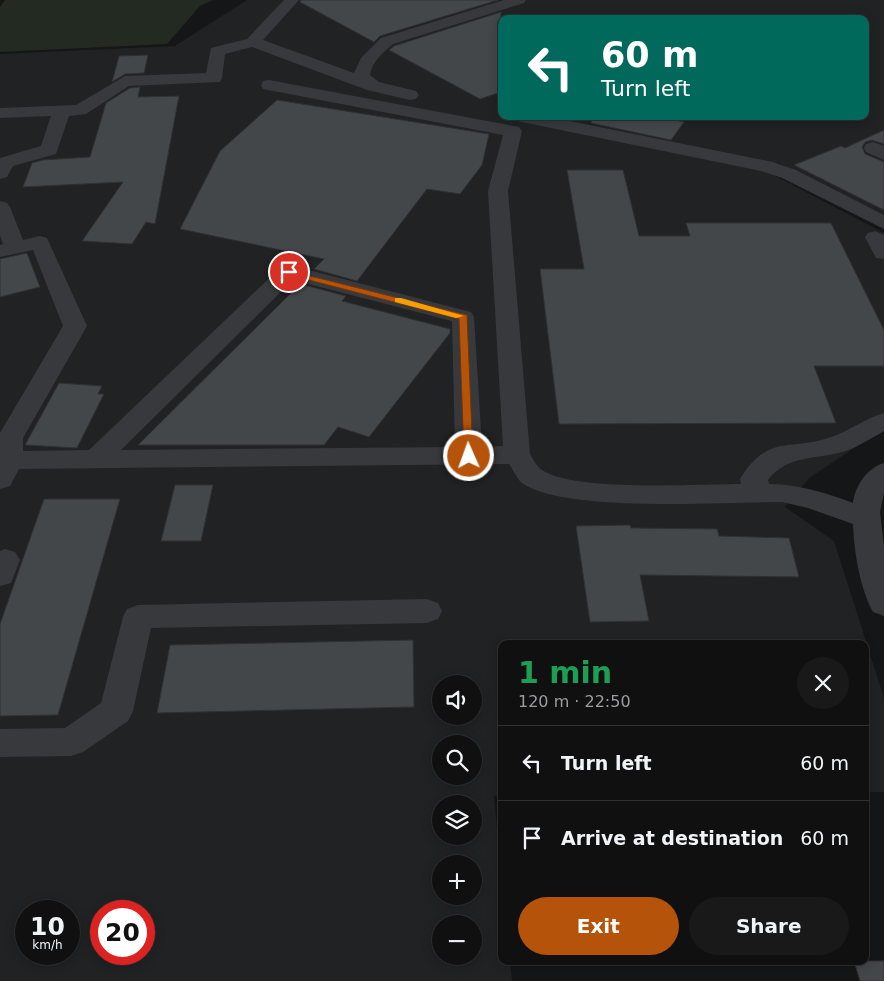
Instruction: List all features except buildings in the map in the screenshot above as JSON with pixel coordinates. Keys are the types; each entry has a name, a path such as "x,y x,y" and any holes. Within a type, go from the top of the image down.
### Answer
{"street":[{"path":"0,113 80,110 125,82 214,78 218,52 253,42 292,0"},
{"path":"373,86 362,76 361,70 374,52 387,41 519,0"},
{"path":"253,42 390,92 498,112"},
{"path":"269,85 513,132 498,191 517,456 531,476 553,485 596,493 782,493 814,499 866,518"},
{"path":"0,173 4,162 49,150 62,110"},
{"path":"537,120 766,166 789,174 881,238"},
{"path":"0,207 8,249 40,242 75,326 10,438 3,466 98,458 517,456"},
{"path":"98,458 289,272 464,318 469,456"},
{"path":"756,493 754,479 764,464 781,454 839,445 884,421"},
{"path":"884,472 871,488 866,518 872,566 884,604"},
{"path":"0,742 71,742 116,711 138,617 427,611"}],"shaded area":[{"path":"5,0 213,0 200,6 167,44 0,52 0,7"},
{"path":"247,0 884,0 884,215 778,163 764,170 884,233 884,431 871,437 809,478 785,507 834,541 866,640 498,640 498,795 494,796 498,838 498,965 510,965 512,981 0,981 0,54 175,46"},
{"path":"869,651 884,698 884,792 869,792"}],"slow traffic":[{"path":"398,300 460,316"}],"route":[{"path":"289,272 464,318 469,456"}]}
